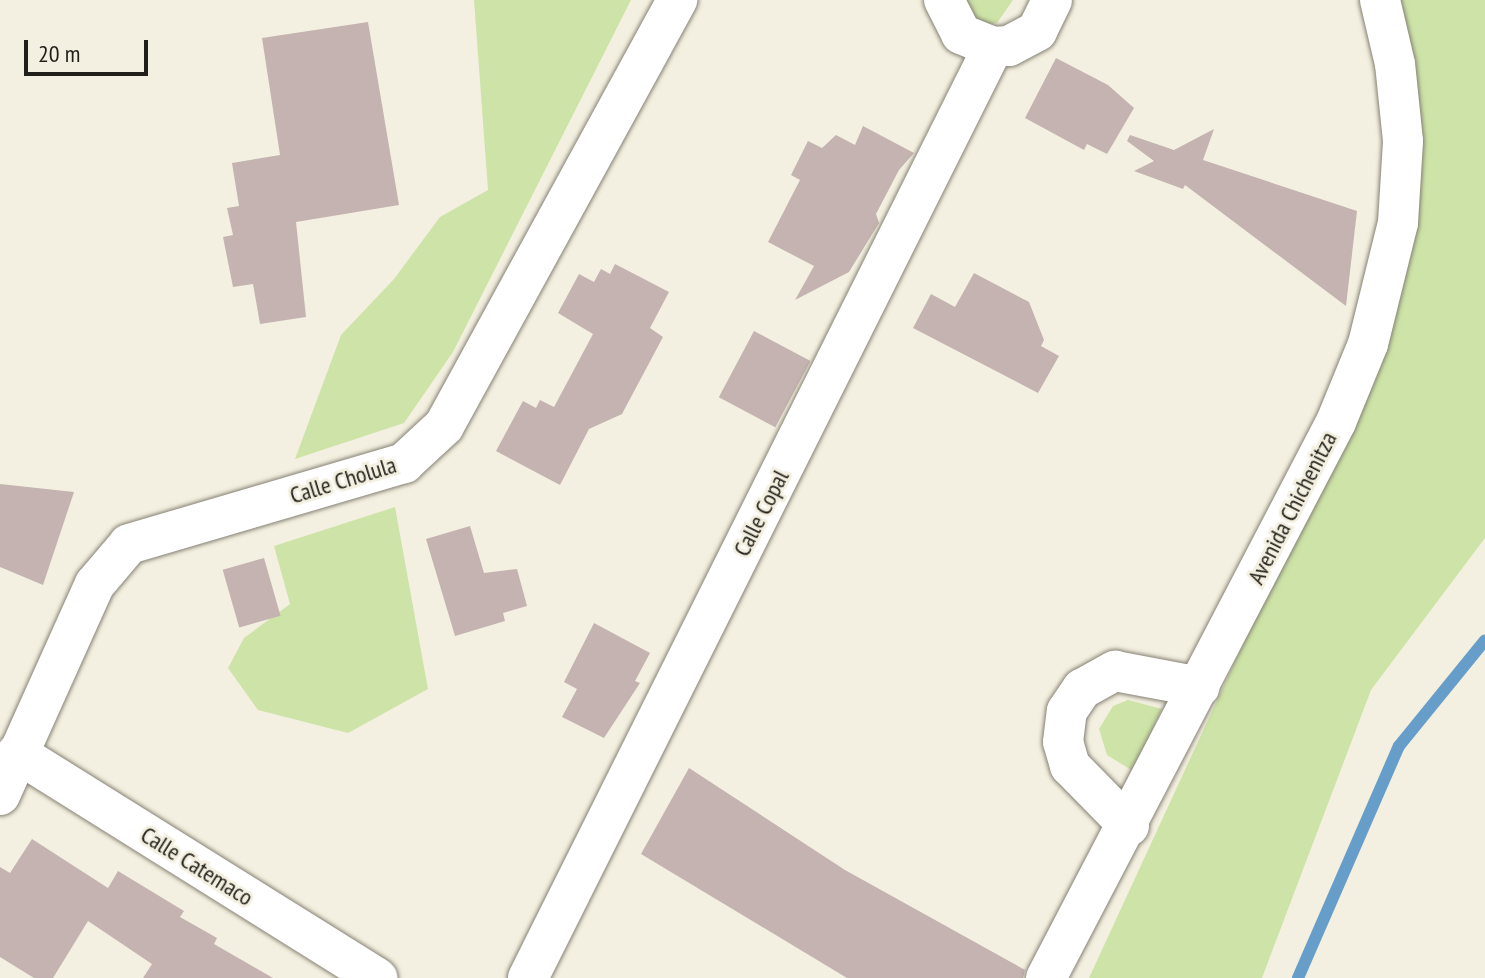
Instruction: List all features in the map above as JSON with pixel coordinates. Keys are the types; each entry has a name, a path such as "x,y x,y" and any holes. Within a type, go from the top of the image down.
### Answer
{"street":[{"name":"Calle Cholula","path":"0,795 95,584 129,544 404,463 434,438 677,0"},
{"path":"944,0 961,34 993,47 1009,46 1037,31 1052,0"},
{"name":"Avenida Chichenitza","path":"1046,978 1129,826 1336,422 1377,312 1398,223 1403,141 1395,64 1380,0"},
{"name":"Calle Copal","path":"528,978 993,47"},
{"path":"1129,826 1070,766 1063,742 1067,711 1082,689 1115,671 1200,687"},
{"name":"Calle Catemaco","path":"17,753 377,978"}],"green space":[{"path":"474,0 631,0 453,352 404,423 295,459 341,335 394,279 440,217 488,190"},
{"path":"963,0 1013,0 997,23 983,25 969,18"},
{"path":"1396,0 1485,0 1485,538 1371,690 1262,978 1089,978 1368,373"},
{"path":"395,507 428,689 348,733 258,710 228,668 244,638 290,604 274,546"},
{"path":"1128,700 1162,709 1133,771 1107,755 1099,729 1113,706"}],"building":[{"path":"368,22 399,205 296,222 306,317 260,324 253,284 233,287 223,237 233,235 227,208 239,206 232,163 280,155 262,38"},
{"path":"1056,58 1108,85 1134,108 1107,154 1087,144 1084,150 1025,118"},
{"path":"863,126 914,153 899,170 876,214 879,223 849,272 795,300 814,266 768,242 800,180 791,175 808,141 822,148 836,135 855,145"},
{"path":"1214,129 1203,160 1357,211 1346,306 1185,185 1183,189 1134,171 1154,161 1127,141 1130,135 1174,150"},
{"path":"615,264 669,292 650,328 663,337 622,414 589,429 560,485 496,451 523,401 536,408 540,400 554,407 593,334 558,313 579,274 594,282 601,269 610,274"},
{"path":"974,273 1029,302 1044,340 1041,346 1059,356 1038,393 913,328 931,294 955,307"},
{"path":"754,331 811,361 775,427 719,397"},
{"path":"0,484 74,492 43,585 0,567"},
{"path":"470,526 484,573 517,569 527,606 503,613 505,621 455,636 426,539"},
{"path":"264,558 281,616 239,628 223,570"},
{"path":"594,623 650,653 635,681 640,683 604,738 562,717 577,689 564,682"},
{"path":"689,768 845,870 1025,970 1023,978 847,978 641,854"},
{"path":"32,839 108,888 118,871 184,911 180,917 217,938 214,944 273,978 143,978 152,964 88,921 53,978 34,978 0,957 0,867 10,873"}],"waterway":[{"path":"1298,978 1399,746 1485,640"}]}
